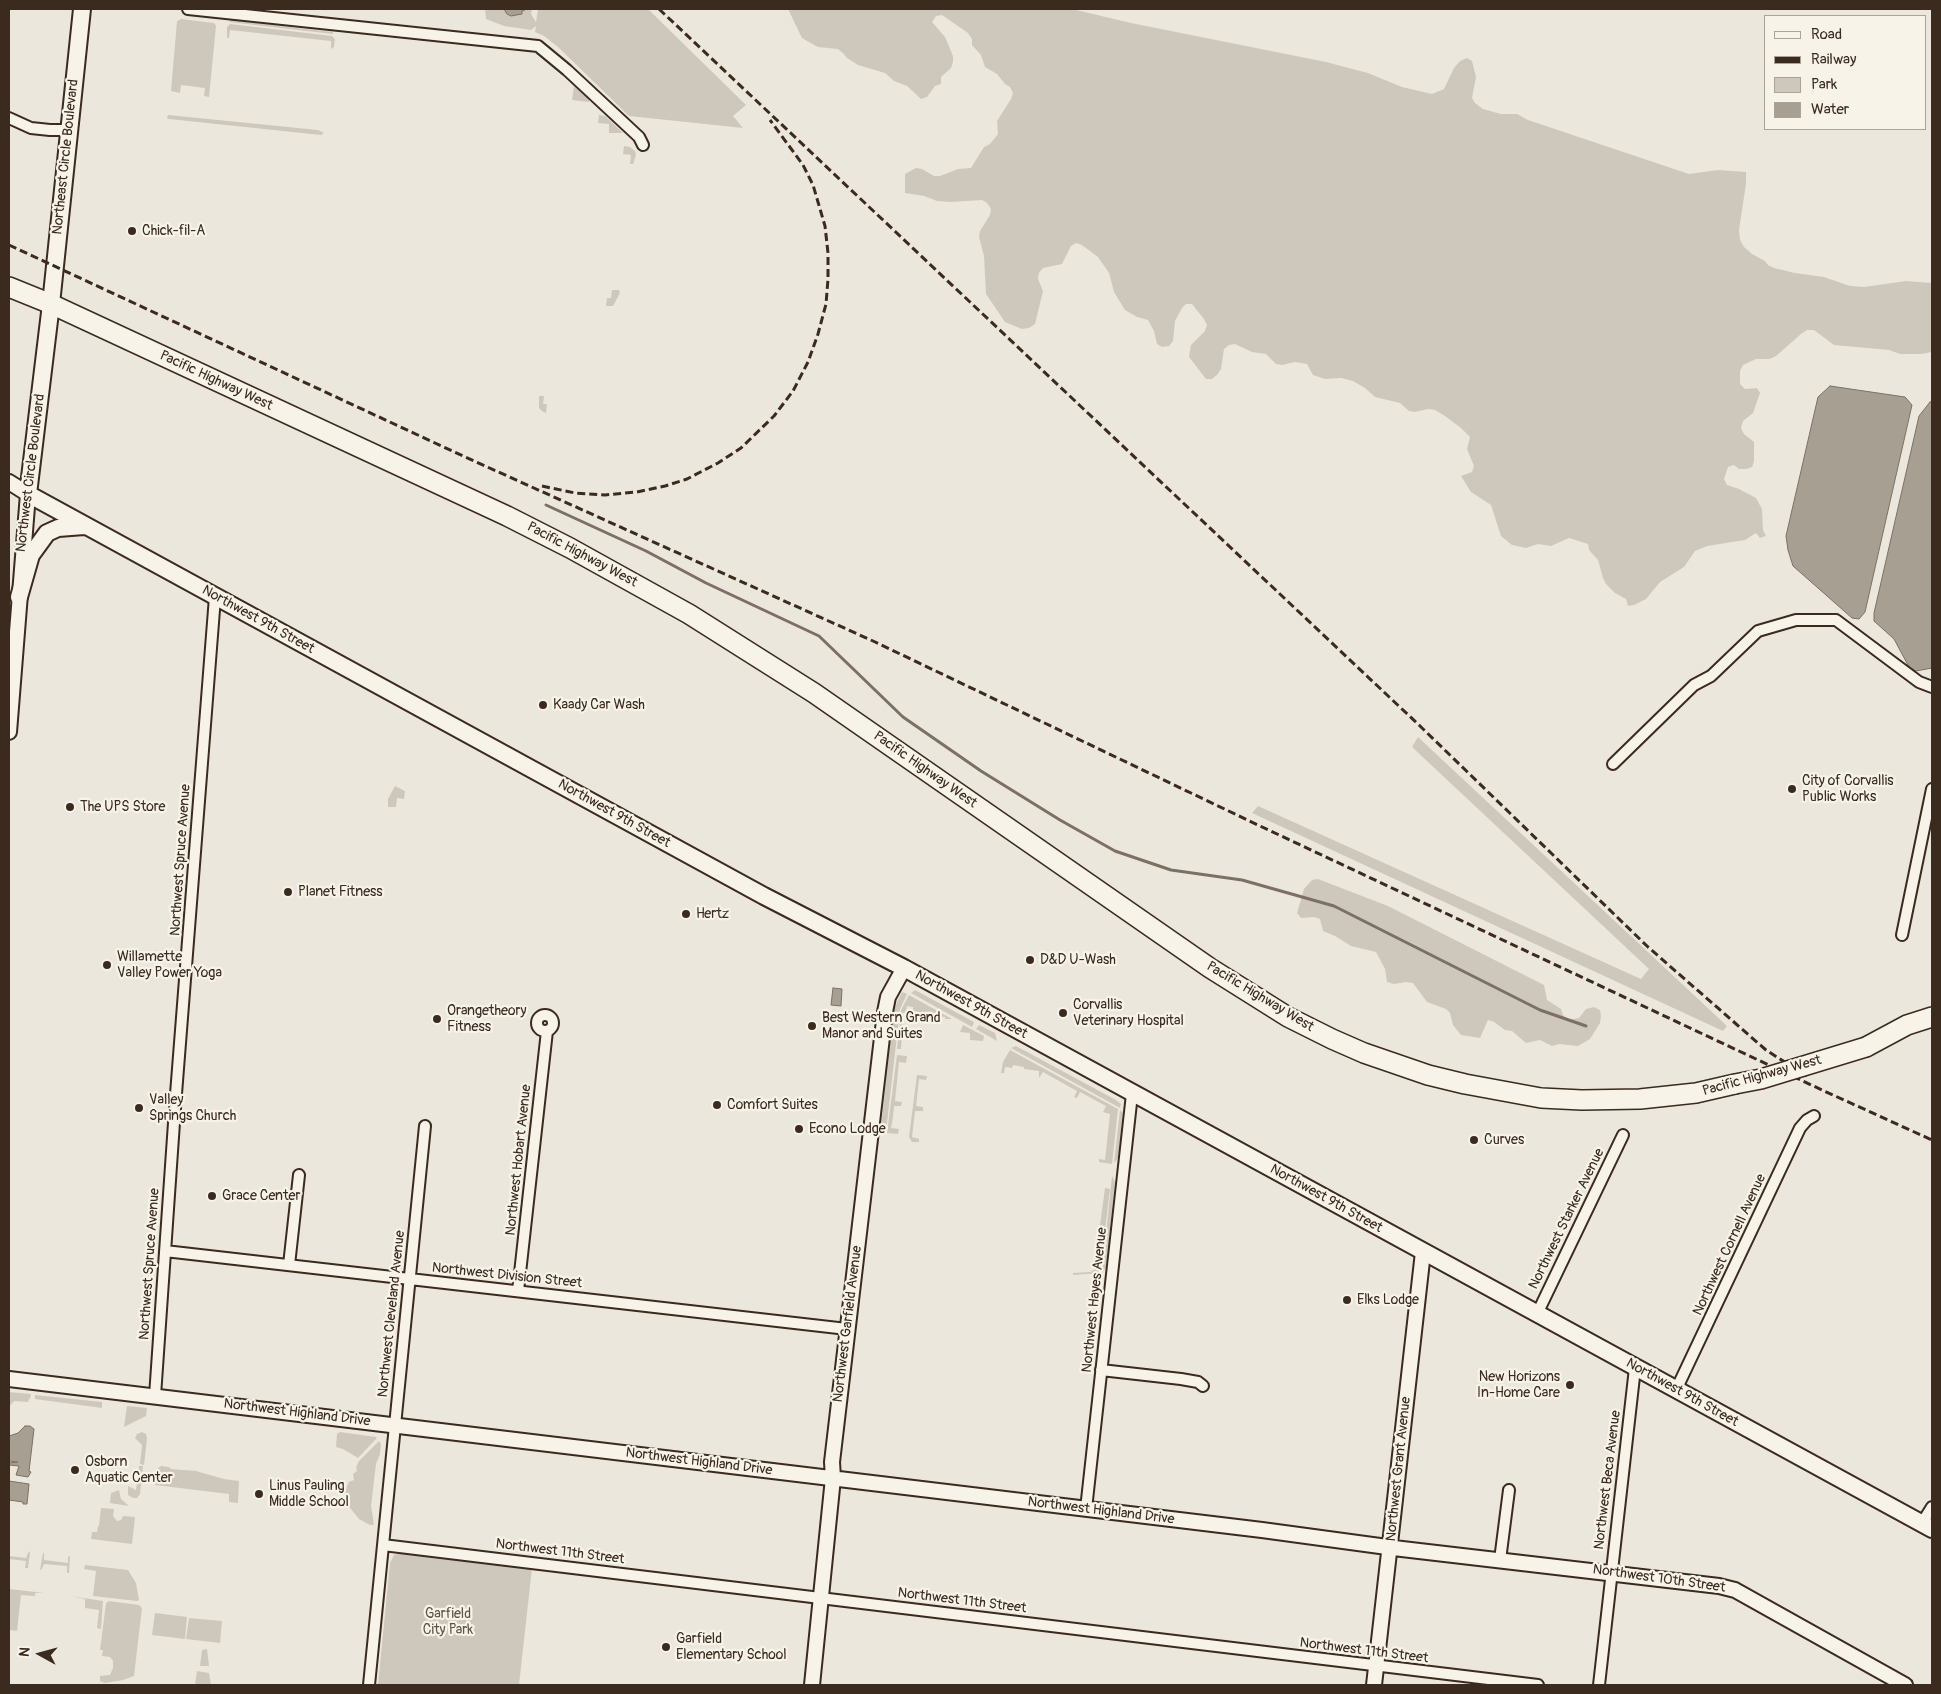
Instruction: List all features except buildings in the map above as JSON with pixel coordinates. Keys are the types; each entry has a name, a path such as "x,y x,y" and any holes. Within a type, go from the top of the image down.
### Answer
{"highway":[{"name":"Pacific Highway West","path":"9,286 498,512 570,548 689,614 814,693 1210,968 1288,1016 1332,1039 1382,1060 1428,1075 1465,1084 1541,1098 1582,1100 1640,1099 1696,1093 1866,1048"},
{"path":"1866,1048 1907,1025 1932,1017"},
{"path":"1866,1048 1932,1031"}],"main road":[{"name":"Northeast Circle Boulevard","path":"51,304 82,9"},
{"name":"Northwest Circle Boulevard","path":"28,494 51,304"},
{"name":"Northwest 9th Street","path":"28,494 764,896 904,968 1927,1526"},
{"path":"19,597 31,555 47,533 65,526 87,526"}],"street":[{"path":"188,9 538,46 567,70 639,137 643,145"},
{"path":"9,118 31,128 69,130"},
{"name":"Northwest 9th Street","path":"9,482 28,494"},
{"name":"Northwest Circle Boulevard","path":"9,732 28,494"},
{"name":"Northwest Spruce Avenue","path":"155,1396 164,1251 216,596"},
{"path":"1613,764 1694,685 1711,676 1758,631 1796,620 1836,620 1919,682 1932,687"},
{"path":"1902,935 1932,789"},
{"name":"Northwest Garfield Avenue","path":"812,1685 833,1478 832,1462 885,1012 888,997 904,968"},
{"name":"Northwest Hobart Avenue","path":"518,1291 547,1031"},
{"name":"Northwest Hayes Avenue","path":"1086,1509 1132,1094"},
{"name":"Northwest Cornell Avenue","path":"1676,1390 1800,1128 1807,1120 1814,1116"},
{"name":"Northwest Cleveland Avenue","path":"369,1685 425,1126"},
{"name":"Northwest Starker Avenue","path":"1537,1314 1623,1136"},
{"path":"290,1266 299,1174"},
{"name":"Northwest Division Street","path":"164,1251 847,1329"},
{"name":"Northwest Grant Avenue","path":"1374,1685 1423,1252"},
{"name":"Northwest Beca Avenue","path":"1599,1685 1635,1368"},
{"path":"1101,1370 1181,1379 1198,1382 1203,1386"},
{"name":"Northwest Highland Drive","path":"9,1379 833,1478 1390,1548"},
{"path":"1500,1560 1509,1490"},
{"path":"1927,1526 1932,1507"},
{"name":"Northwest 11th Street","path":"383,1545 1538,1685"},
{"name":"Northwest 10th Street","path":"1390,1548 1719,1586 1735,1590 1905,1685"}],"green space":[{"path":"485,9 532,9 531,14 536,22 538,9 648,9 746,105 733,116 743,128 629,116 557,46 535,32 536,26 531,30 504,26 486,19"},
{"path":"788,9 1072,9 1131,23 1326,62 1368,73 1402,87 1432,94 1444,89 1454,68 1460,61 1467,58 1472,61 1476,77 1472,98 1483,109 1501,114 1517,114 1528,120 1689,174 1718,170 1746,172 1739,230 1740,240 1744,247 1752,254 1774,268 1824,277 1850,286 1864,287 1906,281 1932,283 1932,352 1900,354 1889,350 1834,345 1814,330 1807,330 1776,356 1770,359 1756,359 1743,365 1740,371 1740,384 1745,389 1757,388 1760,393 1753,413 1743,421 1741,428 1744,434 1754,442 1754,461 1752,467 1746,469 1739,469 1734,465 1728,467 1724,479 1727,485 1756,498 1762,509 1763,530 1766,536 1760,538 1756,533 1745,540 1707,546 1695,551 1684,567 1660,582 1646,599 1628,606 1626,599 1615,593 1606,584 1598,560 1589,550 1588,544 1569,538 1551,546 1538,544 1526,548 1512,545 1501,536 1491,505 1471,492 1461,476 1472,472 1474,466 1467,449 1470,437 1445,416 1435,410 1428,409 1415,412 1409,411 1400,403 1375,397 1353,381 1341,378 1325,379 1313,375 1307,364 1295,362 1282,365 1276,364 1266,354 1252,352 1235,344 1229,345 1224,349 1221,369 1217,375 1212,379 1206,379 1189,357 1191,345 1205,331 1207,325 1192,304 1186,304 1182,308 1175,321 1173,341 1169,346 1162,347 1157,344 1154,331 1148,320 1137,317 1125,310 1114,292 1109,273 1098,257 1082,245 1076,243 1071,246 1062,264 1043,268 1039,273 1038,279 1043,291 1035,324 1029,328 1022,329 1005,322 986,294 984,256 979,237 980,231 990,215 991,209 987,203 982,200 937,201 924,196 905,193 905,174 916,168 922,169 934,176 940,176 958,169 971,168 984,147 990,144 998,134 997,121 1013,93 1010,87 997,74 985,67 981,55 972,45 972,39 968,33 942,15 936,16 932,22 945,37 953,56 953,62 951,68 941,77 941,84 935,86 927,97 921,99 907,86 894,81 885,73 858,65 838,49 818,47 802,38"},
{"path":"181,19 214,23 216,26 209,97 204,96 205,88 181,85 180,93 171,91 177,21"},
{"path":"231,20 333,32 333,34 229,22"},
{"path":"230,24 332,36 335,39 334,47 331,49 331,41 230,30 229,38 227,38 227,27"},
{"path":"574,86 589,99 589,102 572,100"},
{"path":"168,115 318,130 324,133 321,135 169,119 167,118"},
{"path":"599,115 605,116 623,133 609,133 609,124 598,123"},
{"path":"624,146 630,147 635,151 636,155 633,164 630,164 631,155 623,154"},
{"path":"612,290 619,290 620,293 613,306 606,306 607,298 611,298"},
{"path":"539,396 544,396 543,404 547,404 546,413 539,408"},
{"path":"1418,737 1727,1026 1723,1031 1252,813 1258,806 1641,979 1649,969 1412,747"},
{"path":"395,786 405,791 404,799 397,798 396,807 388,807 388,799"},
{"path":"1318,879 1388,906 1544,985 1547,1000 1561,1009 1567,1020 1579,1018 1586,1009 1594,1007 1600,1010 1600,1023 1590,1039 1578,1046 1559,1044 1552,1046 1540,1040 1526,1043 1512,1031 1505,1030 1488,1020 1480,1038 1461,1035 1453,1025 1450,1013 1446,1009 1427,1002 1413,983 1394,984 1387,982 1385,969 1376,952 1351,946 1323,931 1320,919 1314,917 1301,918 1297,913 1304,889 1312,880"},
{"path":"915,990 974,1022 972,1027 911,993"},
{"path":"902,992 907,994 900,1009 886,1132 881,1127 894,1009"},
{"path":"909,995 952,1019 913,1011 913,1007 907,1006 906,1013 903,1013 901,1049 897,1049 901,1010"},
{"path":"963,1025 984,1036 983,1041 970,1040 970,1033 960,1032"},
{"path":"979,1025 995,1033 997,1041 976,1029"},
{"path":"1016,1046 1116,1100 1121,1104 1120,1108 1011,1048"},
{"path":"1010,1050 1118,1109 1112,1164 1099,1162 1099,1159 1105,1160 1110,1114 1103,1112 1106,1106 1080,1092 1077,1098 1074,1097 1077,1091 1043,1072 1039,1078 1039,1071 1013,1065 1012,1068 1005,1067 1004,1073 1001,1073 1003,1062"},
{"path":"897,1055 907,1056 906,1063 899,1062 895,1101 902,1102 901,1106 894,1106 891,1128 899,1129 898,1134 887,1133"},
{"path":"917,1075 927,1076 926,1080 919,1079 916,1106 923,1107 923,1111 915,1111 912,1137 919,1139 919,1142 912,1142 909,1137"},
{"path":"1120,1110 1123,1113 1118,1158 1114,1163"},
{"path":"1112,1176 1115,1182 1106,1268 1102,1273"},
{"path":"1105,1188 1110,1189 1100,1273 1073,1275 1073,1273 1094,1270"},
{"path":"9,1392 31,1394 30,1399 26,1398 29,1399 28,1402 14,1401 9,1407"},
{"path":"35,1395 102,1402 102,1408 35,1399"},
{"path":"127,1406 147,1408 146,1416 124,1427"},
{"path":"142,1432 146,1434 147,1438 144,1465 140,1464 142,1445 135,1438 137,1434"},
{"path":"340,1432 377,1438 358,1458 336,1447 337,1434"},
{"path":"379,1441 381,1444 380,1454 376,1464 371,1506 374,1525 370,1525 359,1519 347,1504 344,1493 349,1482 354,1480 353,1474 357,1471 356,1467 359,1461"},
{"path":"139,1466 143,1466 140,1494 137,1498 133,1498 128,1495 128,1486 136,1490"},
{"path":"161,1466 171,1469 196,1471 239,1481 238,1503 229,1502 229,1494 155,1485 157,1469"},
{"path":"119,1490 121,1499 129,1506 110,1503 111,1493"},
{"path":"101,1508 114,1509 113,1516 117,1521 121,1520 123,1516 135,1517 132,1544 91,1539 92,1532 97,1532 99,1526"},
{"path":"29,1551 28,1568 25,1568 26,1561 9,1559 9,1556 26,1558"},
{"path":"43,1553 44,1560 68,1563 68,1557 70,1556 69,1573 67,1573 67,1566 44,1564 40,1570"},
{"name":"Garfield City Park","path":"400,1553 532,1568 519,1685 378,1685 390,1563 394,1555"},
{"path":"85,1565 128,1570 136,1583 139,1600 93,1596 96,1571 84,1569"},
{"path":"9,1589 44,1593 35,1593 35,1596 21,1595 17,1631 9,1630"},
{"path":"70,1596 103,1601 101,1629 97,1628 99,1610 85,1608 85,1599"},
{"path":"109,1601 139,1605 142,1608 134,1676 105,1683 100,1681 100,1676 110,1675 113,1668 113,1661 110,1657 102,1656 103,1650 100,1650 106,1603"},
{"path":"155,1613 187,1617 185,1639 152,1635"},
{"path":"189,1618 222,1621 220,1643 186,1639"},
{"path":"207,1649 209,1666 200,1666 202,1650"},
{"path":"197,1671 209,1673 211,1685 195,1685"}],"water":[{"path":"504,9 527,9 522,11 522,14 511,16"},
{"path":"1830,386 1905,397 1912,405 1865,612 1859,619 1852,618 1793,566 1786,536 1818,397"},
{"path":"1932,402 1932,668 1916,671 1909,667 1894,639 1874,621 1874,613 1919,416"},
{"path":"833,988 842,989 841,1006 831,1005"},
{"path":"25,1426 30,1426 34,1429 29,1471 31,1472 28,1477 16,1475 19,1466 9,1465 9,1463 18,1462 9,1461 9,1436 18,1433"},
{"path":"9,1481 29,1484 27,1504 9,1500"}],"waterway":[{"path":"546,505 646,551 706,583 819,636 903,717 981,771 1060,820 1115,851 1171,870 1242,880 1334,906 1540,1010 1586,1026"}],"railway":[{"path":"659,9 1420,726 1648,947 1766,1050 1808,1077"},
{"path":"542,486 575,493 605,495 637,492 687,479 718,463 741,448 774,416 793,391 808,362 826,304 828,253 825,226 813,185 803,165 770,120"},
{"path":"9,245 463,456 873,641 1260,826 1932,1140"}],"place":[{"name":"Chick-fil-A","path":"132,231"},
{"name":"Kaady Car Wash","path":"543,705"},
{"name":"City of Corvallis Public Works","path":"1792,789"},
{"name":"The UPS Store","path":"70,807"},
{"name":"Planet Fitness","path":"288,892"},
{"name":"Hertz","path":"686,914"},
{"name":"D&D U-Wash","path":"1030,960"},
{"name":"Willamette Valley Power Yoga","path":"107,965"},
{"name":"Corvallis Veterinary Hospital","path":"1063,1013"},
{"name":"Orangetheory Fitness","path":"437,1019"},
{"name":"Best Western Grand Manor and Suites","path":"812,1026"},
{"name":"Comfort Suites","path":"717,1105"},
{"name":"Valley Springs Church","path":"139,1108"},
{"name":"Econo Lodge","path":"799,1129"},
{"name":"Curves","path":"1474,1140"},
{"name":"Grace Center","path":"212,1196"},
{"name":"Elks Lodge","path":"1347,1300"},
{"name":"New Horizons In-Home Care","path":"1570,1385"},
{"name":"Osborn Aquatic Center","path":"75,1470"},
{"name":"Linus Pauling Middle School","path":"259,1494"},
{"name":"Garfield Elementary School","path":"666,1647"}]}
